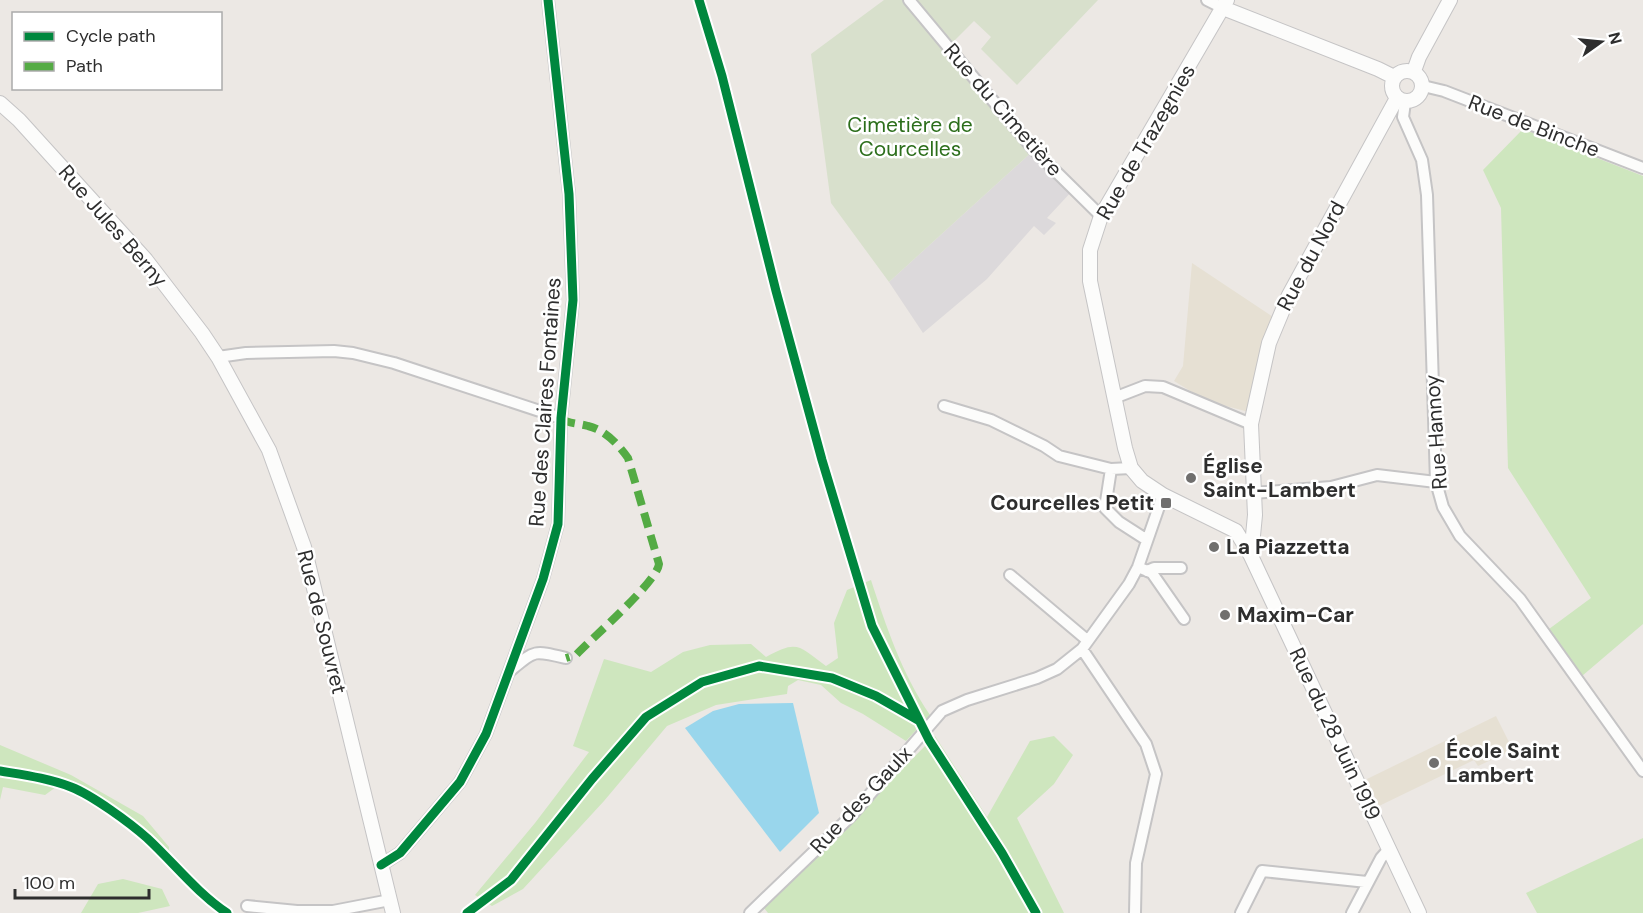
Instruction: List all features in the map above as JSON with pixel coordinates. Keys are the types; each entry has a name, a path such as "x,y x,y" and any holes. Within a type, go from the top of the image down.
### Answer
{"main road":[{"path":"1414,71 1419,57 1450,0"},
{"name":"Rue de Trazegnies","path":"1131,468 1090,281 1090,250 1101,216 1225,4"},
{"path":"1225,4 1394,77"},
{"path":"1403,71 1414,71 1423,86 1421,94 1413,101 1401,100 1392,90 1394,77 1403,71"},
{"name":"Rue du Nord","path":"1251,556 1255,515 1251,424 1269,343 1278,317 1401,100"},
{"name":"Rue Jules Berny","path":"0,103 19,120 146,260 218,357"},
{"name":"Rue de Souvret","path":"218,357 269,450 303,547 391,907"},
{"name":"Rue du 28 Juin 1919","path":"1131,468 1142,481 1163,495 1236,531 1251,556 1419,913"}],"street":[{"name":"Rue des Claires Fontaines","path":"381,865 400,853 460,782 486,734 543,579 558,524 561,418 573,300 569,194 548,0"},
{"name":"Rue du Cimetière","path":"909,0 1034,150 1101,216"},
{"path":"1207,0 1225,4"},
{"name":"Rue de Binche","path":"1423,86 1643,168"},
{"name":"Rue Hannoy","path":"1401,100 1403,117 1422,160 1427,195 1436,482 1443,507 1460,536 1520,599 1643,771"},
{"path":"218,357 246,353 334,351 353,353 394,363 561,418"},
{"path":"1114,398 1145,386 1163,387 1251,424"},
{"path":"944,406 991,420 1044,446 1059,456 1111,469 1131,468"},
{"path":"1111,469 1105,507 1119,522 1147,540"},
{"path":"1254,493 1331,487 1377,475 1436,482"},
{"name":"Rue des Gaulx","path":"750,913 851,816 942,711 1057,669 1085,645 1123,592 1143,569 1147,540 1163,495"},
{"path":"1143,569 1181,568"},
{"path":"1143,569 1152,573 1184,620"},
{"path":"1010,575 1085,645 1146,744 1156,774 1151,805 1136,862 1135,913"},
{"name":"Rue des Claires Fontaines","path":"508,674 531,654 544,653 566,658"},
{"path":"1352,913 1367,882 1389,849"},
{"path":"1241,913 1262,872 1367,882"},
{"name":"Rue de Souvret","path":"247,906 297,912 333,912 391,907"}],"shaded area":[{"path":"1034,150 1073,190 1047,218 1056,223 1044,235 1034,226 987,279 923,333 889,282"},
{"path":"1192,263 1273,317 1249,412 1207,401 1174,381 1183,366"},
{"name":"École Saint Lambert","path":"1496,716 1513,750 1478,766 1474,760 1379,806 1367,779"}],"green space":[{"name":"Cimetière de Courcelles","path":"884,0 1098,0 1017,85 981,49 991,37 974,21 949,46 1034,150 889,282 831,203 811,54"},
{"path":"1523,129 1643,176 1643,624 1582,676 1549,629 1591,598 1508,468 1501,208 1483,170"},
{"path":"871,580 903,666 930,715 906,741 841,703 821,685 798,680 788,686 787,694 716,705 667,726 604,801 523,889 492,906 475,895 535,823 589,752 573,746 604,659 651,672 683,652 710,645 751,644 766,657 785,648 798,647 826,666 838,658 834,623 847,590"},
{"path":"935,736 987,817 1030,741 1054,736 1073,755 1054,784 1017,818 1064,913 768,913 764,908"},
{"path":"0,745 71,775 143,816 169,847 169,853 102,801 74,785 63,782 45,795 3,787 0,800"},
{"path":"1643,838 1643,913 1537,913 1526,893"},
{"path":"123,879 162,889 170,906 138,913 81,913 98,884"}],"water":[{"path":"793,703 819,813 780,852 685,728 713,711 739,704"}],"marked path":[{"path":"561,418 600,431 628,458 659,564 656,572 623,610 576,655 566,658"}],"cycle path":[{"path":"381,865 400,853 460,782 486,734 543,579 558,524 561,418 573,300 569,194 548,0"},
{"path":"699,0 722,76 776,291 822,460 872,626 929,740 1002,853 1036,913"},
{"path":"467,913 511,880 592,779 646,717 702,682 759,666 832,678 876,696 918,720"},
{"path":"0,771 62,784 100,803 147,838 196,887 227,913"}],"place":[{"name":"Église Saint-Lambert","path":"1191,478"},
{"name":"Courcelles Petit","path":"1166,503"},
{"name":"La Piazzetta","path":"1214,547"},
{"name":"Maxim-Car","path":"1225,615"},
{"name":"École Saint Lambert","path":"1434,763"}]}
